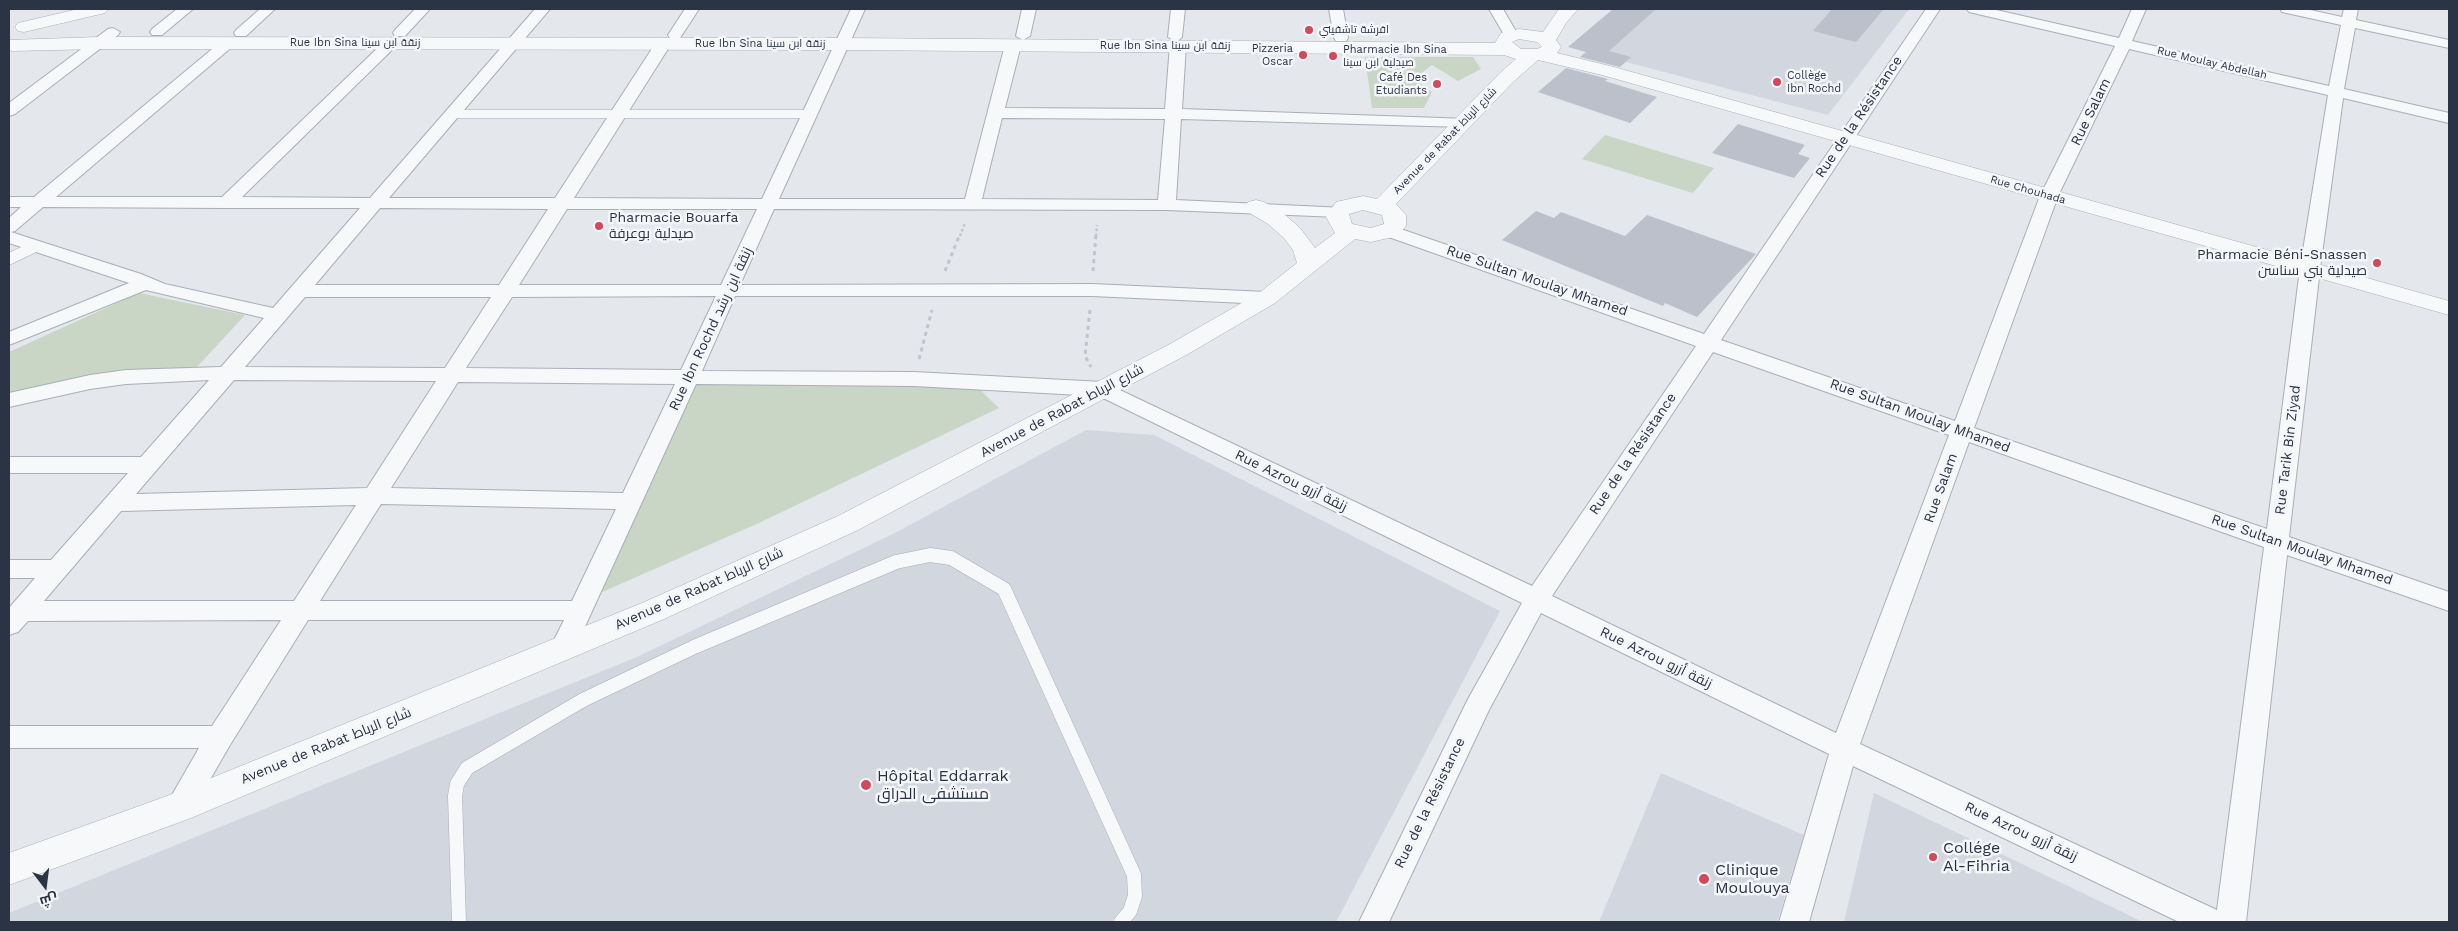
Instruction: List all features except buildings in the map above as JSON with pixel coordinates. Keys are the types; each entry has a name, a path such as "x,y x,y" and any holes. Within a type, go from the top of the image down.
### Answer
{"street":[{"path":"18,36 99,9"},
{"path":"12,104 98,36 101,16 114,9"},
{"path":"157,32 186,9"},
{"path":"9,227 36,202 268,9"},
{"path":"226,203 423,9"},
{"path":"15,618 543,9"},
{"path":"179,807 220,737 561,204 669,39 692,9"},
{"name":"Rue Ibn Rochd زنقة ابن رشد","path":"563,648 858,9"},
{"path":"972,205 996,113 1029,9"},
{"path":"1167,205 1178,9"},
{"path":"1336,9 1341,38"},
{"path":"1496,9 1512,42"},
{"name":"Rue de la Résistance","path":"1374,922 1477,707 1536,600 1933,9"},
{"name":"Rue Moulay Abdellah","path":"1974,9 2449,118"},
{"name":"Rue Salam","path":"1794,922 1844,749 2050,196 2139,9"},
{"path":"2287,9 2350,15 2449,44"},
{"name":"Avenue de Rabat شارع الرباط","path":"9,869 179,807 563,648 755,566 848,523 1103,390 1267,298 1310,266 1345,222 1353,204 1368,203 1382,206 1464,122 1498,74 1512,42 1564,14"},
{"name":"Avenue de Rabat شارع الرباط","path":"1498,74 1543,49 1564,14"},
{"name":"Rue Tarik Bin Ziyad","path":"2231,922 2310,269 2336,92 2350,15"},
{"name":"Rue Ibn Sina زنقة ابن سينا","path":"18,36 98,36 157,32 234,38"},
{"name":"Rue Ibn Sina زنقة ابن سينا","path":"18,36 1018,41 1341,38 1512,42"},
{"name":"Rue Ibn Sina زنقة ابن سينا","path":"1177,41 1469,49 1512,42"},
{"name":"Rue Chouhada","path":"1512,42 1543,49 1606,71 1844,139 2449,308"},
{"path":"1469,49 1498,74"},
{"path":"996,113 1172,114 1464,122"},
{"path":"9,202 1167,205 1256,207 1345,222 1371,236 1390,231 1395,226 1396,215 1382,206"},
{"path":"1256,207 1276,219 1292,233 1304,249 1310,266"},
{"name":"Rue Sultan Moulay Mhamed","path":"1390,231 1709,341 2449,602"},
{"path":"9,237 34,247 134,278 144,284 278,315"},
{"path":"9,339 144,284"},
{"path":"298,291 728,292 1092,290 1267,298"},
{"path":"9,400 90,382 126,377 227,374 452,374 688,379 914,380 1103,390"},
{"name":"Rue Azrou زنقة أزرو","path":"1103,390 1844,749 2210,922"},
{"path":"9,466 148,465"},
{"path":"115,503 374,496 632,501"},
{"path":"9,569 57,569"},
{"path":"15,618 302,609 582,610"},
{"path":"9,737 220,737"}],"lane":[{"path":"451,114 810,114"},
{"path":"9,259 34,247"},
{"path":"459,922 455,796 457,784 467,768 583,700 694,647 896,562 930,555 951,558 1004,589 1134,875 1135,896 1130,911 1121,922"}],"shaded area":[{"name":"Collège Ibn Rochd","path":"1615,9 1909,9 1828,115 1573,48"},
{"name":"Hôpital Eddarrak مستشفى الدراق","path":"1086,430 1154,435 1500,611 1336,922 9,922 9,913 637,657 895,533"},
{"name":"Clinique Moulouya","path":"1661,773 1804,835 1777,922 1599,922"},
{"name":"Collége Al-Fihria","path":"1874,793 2143,922 1844,922"}],"green space":[{"path":"1365,57 1473,57 1481,69 1458,81 1432,65 1419,75 1422,86 1432,92 1424,108 1372,108"},
{"path":"1605,135 1714,168 1693,193 1582,159"},
{"path":"139,293 245,315 197,367 116,373 9,397 9,352"},
{"path":"687,378 971,381 999,408 761,522 582,601"}],"place":[{"name":"افرشة تاشفيني","path":"1309,30"},
{"name":"Pizzeria Oscar","path":"1303,55"},
{"name":"Pharmacie Ibn Sina صيدلية ابن سينا","path":"1333,56"},
{"name":"Collège Ibn Rochd","path":"1777,82"},
{"name":"Café Des Etudiants","path":"1437,84"},
{"name":"Pharmacie Bouarfa صيدلية بوعرفة","path":"599,226"},
{"name":"Pharmacie Béni-Snassen صيدلية بني سناسن","path":"2377,263"},
{"name":"Hôpital Eddarrak مستشفى الدراق","path":"866,785"},
{"name":"Collége Al-Fihria","path":"1933,857"},
{"name":"Clinique Moulouya","path":"1704,879"}]}
